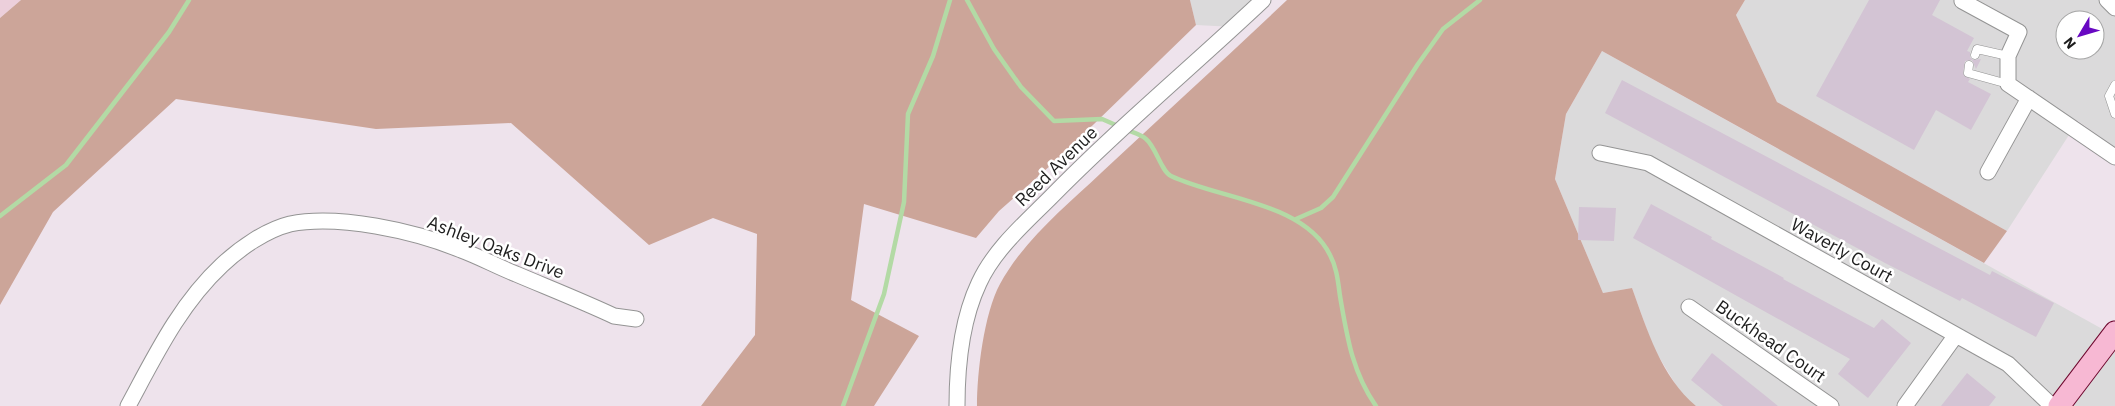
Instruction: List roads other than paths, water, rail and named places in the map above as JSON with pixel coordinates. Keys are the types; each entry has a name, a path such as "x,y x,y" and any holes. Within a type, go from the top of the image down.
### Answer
{"street":[{"name":"Reed Avenue","path":"957,406 959,363 964,332 979,281 994,259 1013,235 1091,156 1263,0"},
{"path":"2107,0 2115,8"},
{"path":"1962,2 2019,32 2008,56 2008,84 2115,157"},
{"path":"1988,172 2029,98"},
{"name":"Waverly Court","path":"1600,153 1648,163 1956,334 2008,364 2052,406"},
{"name":"Ashley Oaks Drive","path":"128,406 179,314 195,294 222,265 243,248 273,230 290,224 325,220 352,222 421,237 459,249 614,316 636,319"},
{"name":"Buckhead Court","path":"1689,307 1831,406"},
{"path":"2059,406 2115,332"},
{"path":"1905,406 1956,334"}],"lane":[{"path":"1975,55 1977,49 2008,56"},
{"path":"1969,65 1968,73 2008,84"},
{"path":"2115,85 2109,96 2115,114"}],"waterway":[{"path":"0,216 66,165 169,32 189,0"},
{"path":"843,406 884,294 904,202 908,114 933,56 950,0"},
{"path":"967,0 994,49 1021,87 1054,121 1102,119 1118,126"},
{"path":"1296,219 1321,208 1333,197 1418,64 1443,29 1480,0"},
{"path":"1125,129 1139,134 1150,143 1164,169 1171,176 1191,184 1259,204 1281,213 1301,224 1318,237 1330,255 1337,275 1345,325 1356,367 1376,406"}]}
